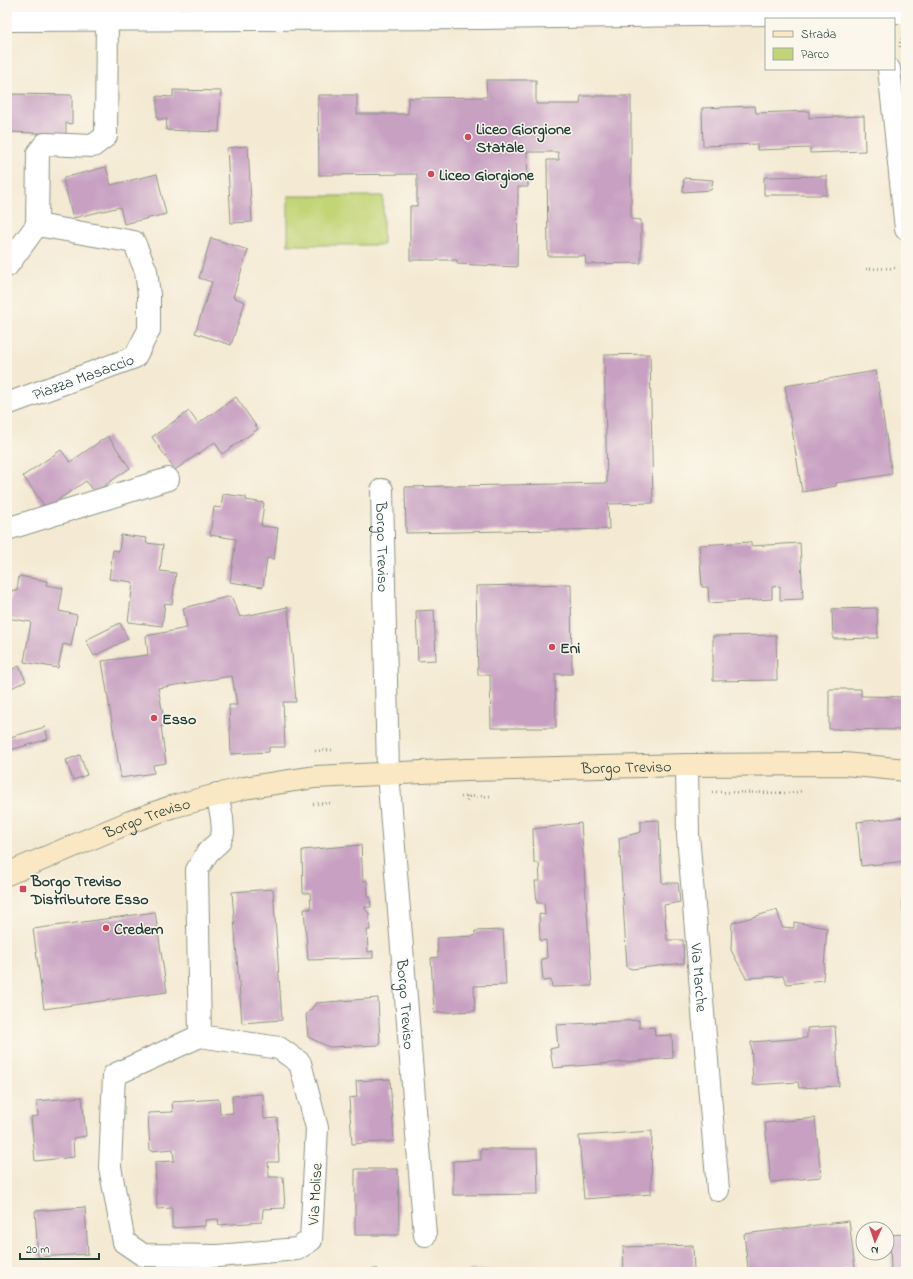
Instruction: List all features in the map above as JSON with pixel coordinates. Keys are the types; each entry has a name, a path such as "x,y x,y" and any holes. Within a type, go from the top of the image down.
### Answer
{"street":[{"path":"7,20 481,18 560,11 893,14"},
{"path":"7,266 37,225 38,152 45,144 93,146 106,136 107,19"},
{"path":"889,70 906,229"},
{"name":"Piazza Masaccio","path":"7,404 135,357 149,330 149,295 146,271 134,242 37,225"},
{"path":"7,529 168,478"},
{"name":"Borgo Treviso","path":"382,490 388,772 425,1235"},
{"name":"Borgo Treviso","path":"864,765 906,758"},
{"name":"Borgo Treviso","path":"7,874 130,822 171,807 217,794 285,781 388,772 687,765 864,765 906,770"},
{"name":"Via Marche","path":"687,765 688,835 718,1190"},
{"path":"200,1036 197,870 208,852 219,842 223,833 222,818 217,794"},
{"name":"Via Molise","path":"200,1036 279,1048 300,1063 317,1128 311,1240 297,1249 218,1256 143,1255 124,1242 110,1167 114,1075 200,1036"}],"path":[{"path":"866,269 897,268"}],"green space":[{"path":"288,196 383,196 383,245 288,245"}],"building":[{"path":"486,80 536,80 536,104 580,104 581,96 631,96 631,219 641,220 641,263 586,264 585,256 548,256 547,160 559,160 558,152 527,152 528,187 518,187 517,267 457,264 457,260 410,260 410,206 417,206 417,174 319,175 318,95 357,95 357,114 408,114 408,98 487,97"},
{"path":"173,90 221,91 219,132 166,130 167,119 157,119 157,96 173,97"},
{"path":"7,94 72,95 72,124 66,123 66,134 7,132"},
{"path":"755,106 756,113 809,111 809,118 864,116 865,151 810,153 810,148 757,150 757,144 703,146 702,108"},
{"path":"248,146 252,222 231,223 227,148"},
{"path":"106,167 111,185 157,174 166,214 124,224 120,207 73,218 63,178"},
{"path":"827,176 827,195 764,195 764,177"},
{"path":"684,178 713,180 711,190 683,192"},
{"path":"211,238 248,250 233,297 245,302 231,345 195,333 212,282 199,278"},
{"path":"650,354 653,503 608,504 609,529 406,533 405,487 607,483 604,355"},
{"path":"876,371 892,474 836,483 836,486 802,492 785,386"},
{"path":"236,397 258,429 222,454 215,442 175,470 152,437 189,411 198,424"},
{"path":"108,436 130,468 94,493 86,481 46,508 23,476 61,450 70,462"},
{"path":"223,494 246,497 246,500 264,503 261,526 278,528 274,559 267,558 263,587 230,582 236,539 210,535 214,507 221,508"},
{"path":"121,535 147,538 146,543 163,545 160,571 176,573 172,604 165,603 162,626 128,622 133,582 109,579 113,550 119,551"},
{"path":"751,542 751,546 800,543 803,599 780,600 780,586 772,587 772,599 709,603 708,587 702,587 699,545"},
{"path":"19,576 47,581 46,585 63,588 59,611 77,615 71,646 63,644 58,668 24,662 31,622 7,618 12,590 17,591"},
{"path":"571,584 572,674 555,674 556,728 491,728 490,675 478,675 476,586"},
{"path":"231,596 240,617 288,607 296,702 283,702 285,747 269,747 269,752 231,754 229,705 237,705 232,676 158,688 165,725 161,726 166,763 153,765 154,773 121,778 102,661 148,655 146,636 187,628 183,608"},
{"path":"877,608 878,638 833,639 832,609"},
{"path":"434,610 436,660 418,661 416,611"},
{"path":"120,623 128,639 94,656 86,640"},
{"path":"776,635 777,680 713,681 713,636"},
{"path":"19,666 26,681 7,690 7,672"},
{"path":"829,689 861,689 861,696 906,697 906,730 829,729"},
{"path":"45,727 48,739 7,751 7,738"},
{"path":"80,755 87,775 73,780 66,760"},
{"path":"906,817 906,861 861,866 857,822"},
{"path":"659,820 662,883 678,883 680,902 664,905 667,940 683,940 684,963 632,969 627,967 619,838 641,832 641,821"},
{"path":"581,823 592,986 552,987 551,980 543,981 541,959 547,958 546,940 540,941 539,914 545,915 544,903 537,903 535,881 540,881 539,863 534,863 533,829"},
{"path":"361,845 363,881 367,880 368,897 370,897 371,907 365,907 369,913 370,930 367,930 368,952 373,951 373,958 308,960 304,909 311,909 310,893 303,893 302,850"},
{"path":"273,889 282,1020 242,1023 232,892"},
{"path":"906,899 906,926 905,926 902,900"},
{"path":"777,910 782,927 794,928 794,922 827,928 823,980 787,984 783,976 746,978 731,950 732,923"},
{"path":"155,912 167,992 44,1009 33,929"},
{"path":"503,930 506,985 474,986 475,1011 434,1013 431,958 438,957 437,938 475,936 475,931"},
{"path":"378,998 380,1045 329,1047 308,1037 306,1015 316,1003"},
{"path":"639,1020 639,1028 654,1027 655,1036 672,1035 673,1058 553,1068 550,1049 558,1047 556,1025"},
{"path":"835,1026 839,1086 799,1088 798,1082 753,1085 751,1042 807,1038 807,1028"},
{"path":"390,1079 394,1141 352,1144 349,1098 357,1097 356,1081"},
{"path":"263,1094 264,1119 277,1118 279,1162 268,1162 269,1177 283,1177 285,1208 263,1209 262,1222 219,1225 218,1219 205,1220 205,1226 172,1228 172,1208 157,1209 155,1162 174,1161 173,1149 150,1151 148,1113 173,1112 172,1102 219,1099 220,1114 233,1113 232,1096"},
{"path":"82,1097 86,1136 73,1138 74,1157 35,1161 31,1117 38,1116 37,1101"},
{"path":"815,1118 821,1177 771,1182 765,1123"},
{"path":"652,1131 651,1194 584,1199 579,1136"},
{"path":"481,1149 537,1149 538,1194 453,1195 453,1161 481,1160"},
{"path":"355,1169 398,1169 399,1235 355,1235"},
{"path":"85,1207 88,1254 38,1257 35,1211"},
{"path":"849,1221 855,1268 826,1272 752,1272 752,1268 748,1268 744,1234"},
{"path":"906,1234 906,1272 891,1272 891,1261 895,1261 895,1235"},
{"path":"693,1245 694,1272 624,1272 623,1247"},
{"path":"378,1269 378,1272 337,1272 337,1271"},
{"path":"469,1270 507,1271 507,1272 469,1272"}],"place":[{"name":"Liceo Giorgione Statale","path":"468,137"},
{"name":"Liceo Giorgione","path":"431,174"},
{"name":"Eni","path":"552,647"},
{"name":"Esso","path":"154,718"},
{"name":"Borgo Treviso Distributore Esso","path":"23,889"},
{"name":"Credem","path":"106,928"}]}
